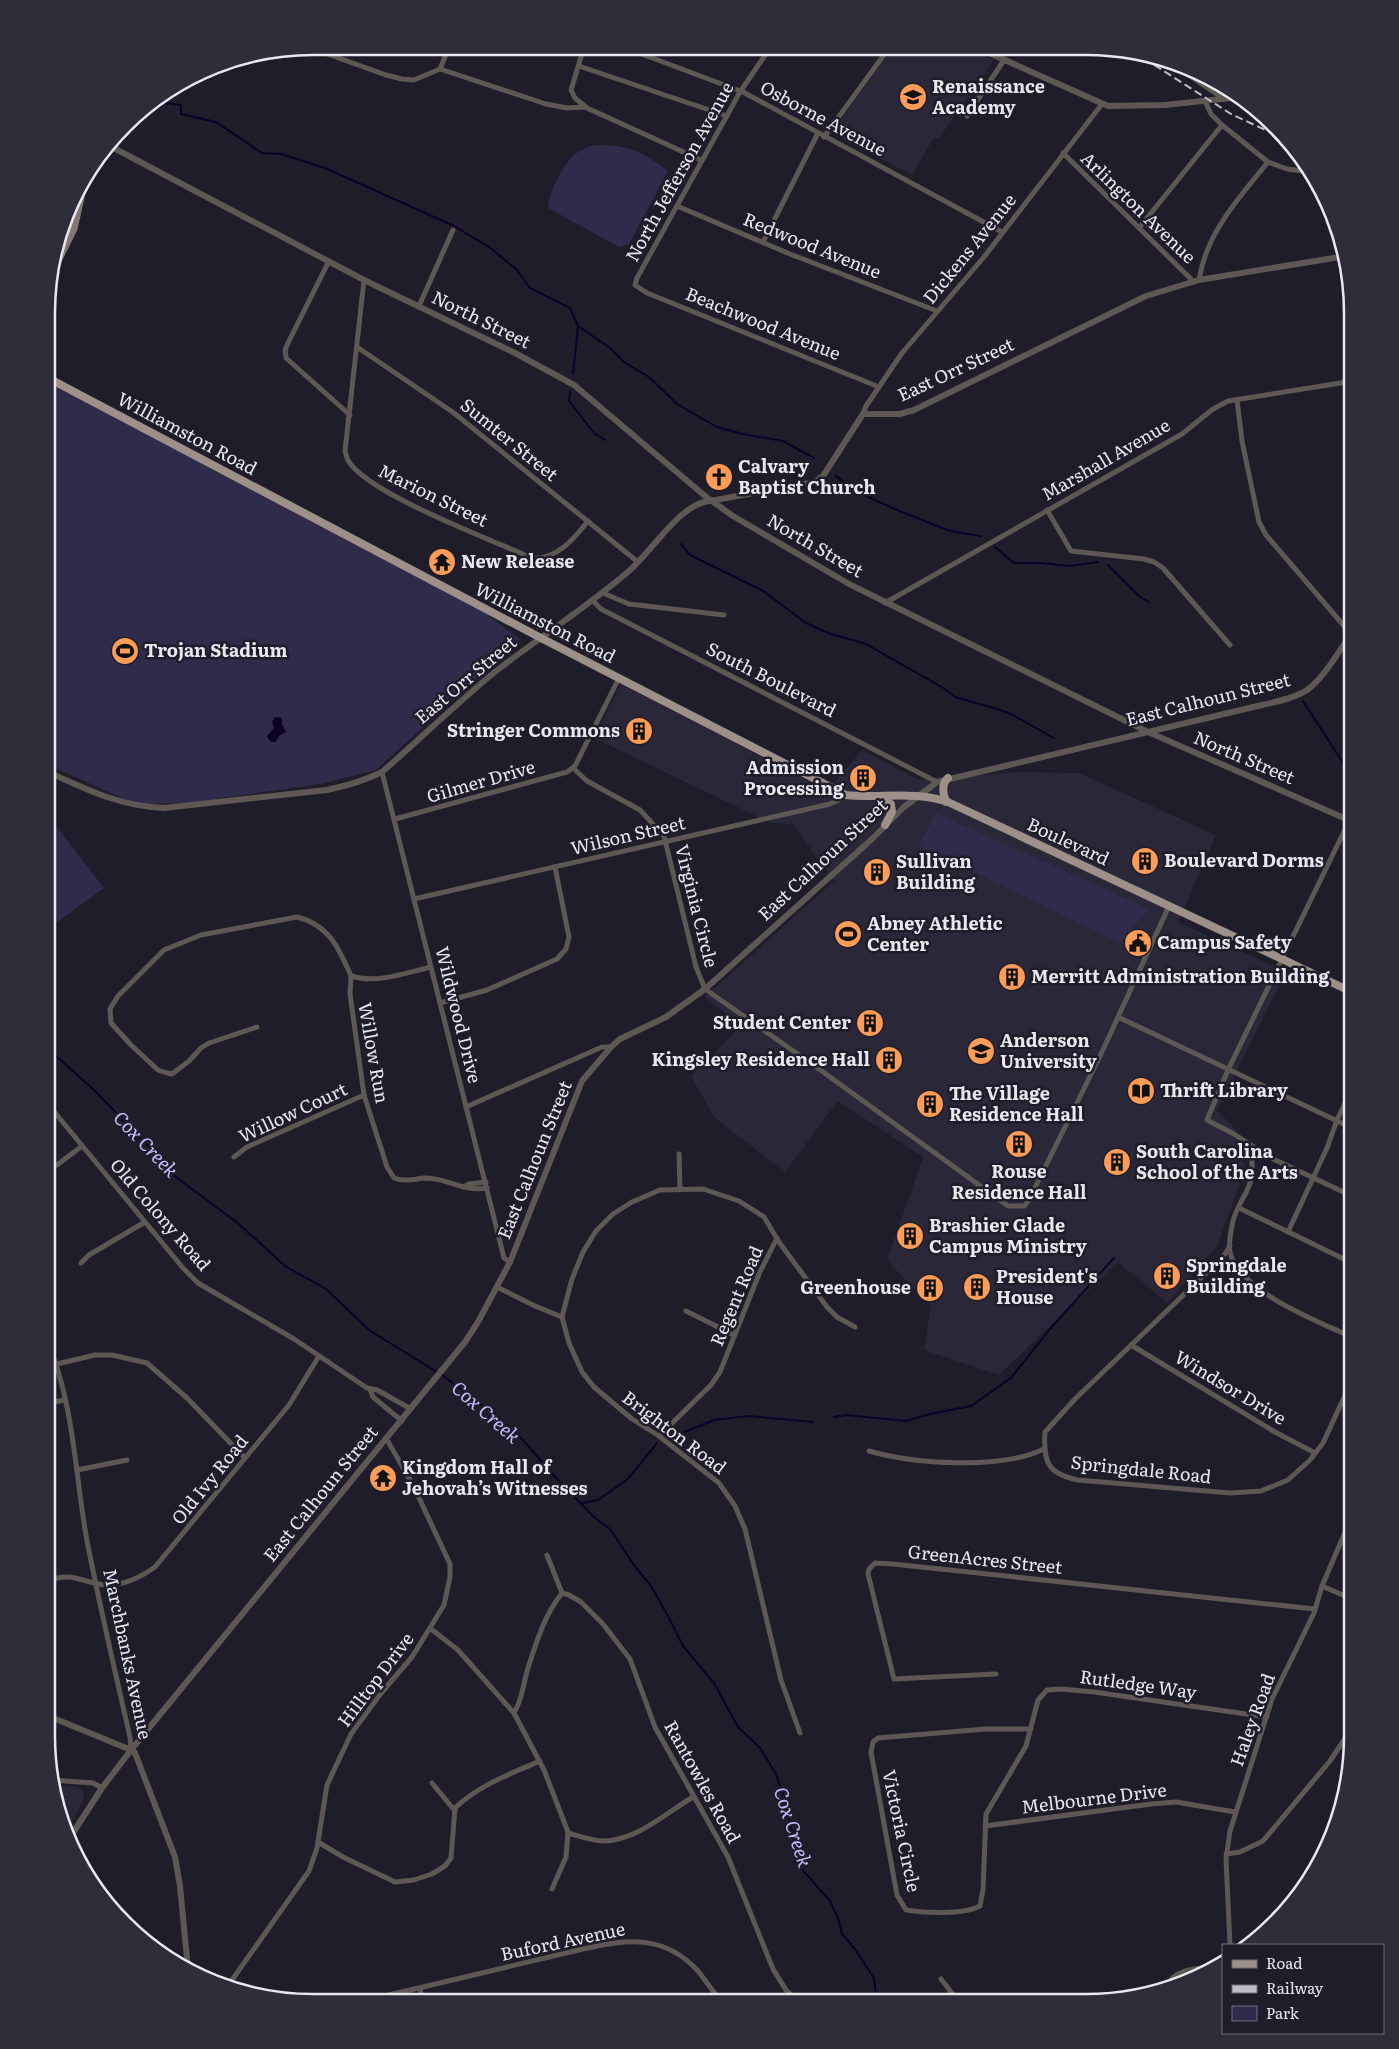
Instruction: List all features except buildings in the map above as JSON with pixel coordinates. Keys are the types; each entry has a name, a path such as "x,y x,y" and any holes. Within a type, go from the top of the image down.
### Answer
{"main road":[{"path":"62,255 70,240 78,208"},
{"name":"Williamston Road","path":"55,382 541,638 846,795 931,796 961,808"},
{"path":"946,802 943,788 948,778"},
{"path":"876,796 891,804 892,812 885,825"},
{"name":"Boulevard","path":"961,808 1344,988"}],"street":[{"path":"330,55 402,79 414,80 440,69 546,104 567,108 586,107"},
{"path":"440,69 446,55"},
{"path":"581,55 572,96 586,107 701,160"},
{"name":"Osborne Avenue","path":"645,55 743,92 1002,232"},
{"name":"North Jefferson Avenue","path":"636,286 637,278 701,160 740,92 765,55"},
{"path":"824,137 884,55"},
{"path":"993,55 1108,106 1165,105 1229,98"},
{"path":"967,116 1004,60"},
{"path":"578,66 727,116"},
{"path":"1197,80 1224,99"},
{"path":"1205,102 1211,114 1222,125 1268,162 1287,169 1301,171"},
{"name":"Dickens Avenue","path":"863,414 902,353 1002,232 1102,104"},
{"path":"1139,228 1222,125"},
{"path":"763,242 818,133"},
{"name":"North Street","path":"114,148 329,262 515,353 574,385 712,501 849,584 1146,731 1344,818"},
{"name":"Arlington Avenue","path":"1062,153 1196,281"},
{"path":"1196,281 1215,232 1228,211 1268,162"},
{"name":"Redwood Avenue","path":"677,206 937,311"},
{"path":"418,306 453,230"},
{"path":"67,237 70,240"},
{"name":"East Orr Street","path":"55,775 125,804 164,808 326,790 350,785 382,772 494,673 603,593 638,562 684,513 697,504 815,482 823,476 863,414 900,414 914,410 1129,304 1196,281 1338,257"},
{"path":"329,262 284,353 286,358 350,415"},
{"name":"Marion Street","path":"364,280 346,451 348,461 356,470 415,506 532,558 541,559 558,551 588,521"},
{"name":"Beachwood Avenue","path":"636,286 647,293 879,387"},
{"name":"Sumter Street","path":"357,347 454,413 638,562"},
{"name":"Marshall Avenue","path":"885,603 1182,434 1213,408 1237,400 1344,383"},
{"path":"1237,400 1242,440 1259,522 1266,535 1344,624"},
{"path":"1047,510 1071,551 1144,559 1154,562 1163,568 1230,645"},
{"path":"603,593 629,604 724,615"},
{"name":"South Boulevard","path":"593,601 601,609 937,782"},
{"name":"East Calhoun Street","path":"74,1832 102,1788 130,1750 402,1421 478,1322 510,1262 582,1081 611,1047 620,1039 666,1016 705,989 918,795 937,782 1146,731 1268,704 1306,691 1319,679 1344,644"},
{"path":"572,768 619,678"},
{"name":"Gilmer Drive","path":"394,818 567,772 572,768"},
{"name":"Virginia Circle","path":"572,768 587,781 640,810 664,836 696,967 705,989"},
{"name":"Wildwood Drive","path":"382,772 504,1258 510,1262"},
{"name":"Wilson Street","path":"414,899 830,804 846,795"},
{"path":"1344,835 1281,958 1228,1070 1207,1120 1271,1158 1344,1193"},
{"path":"440,1003 495,987 557,959 566,949 569,937 555,867"},
{"path":"705,989 1008,1206 1024,1206 1029,1200 1118,1017 1169,906"},
{"path":"257,1027 209,1043 172,1074 158,1070 131,1045 111,1023 110,1009 118,996 164,950 201,935 274,920 297,917 311,920 325,930 342,956 351,976 360,979 386,978 431,967"},
{"name":"Willow Run","path":"351,976 350,994 364,1094 387,1167 394,1178 405,1181 434,1179 476,1190 487,1188"},
{"path":"1118,1017 1344,1124"},
{"path":"466,1107 602,1046 611,1047"},
{"name":"Willow Court","path":"234,1156 247,1147 364,1094"},
{"path":"1288,1232 1327,1148 1336,1120 1344,1104"},
{"name":"Old Colony Road","path":"55,1113 183,1268 198,1282 370,1389 377,1390 411,1409"},
{"path":"1250,1145 1252,1162 1249,1185 1234,1219 1230,1246 1234,1264 1249,1280 1273,1299 1344,1333"},
{"path":"57,1165 82,1146"},
{"path":"679,1154 680,1189"},
{"name":"Willow Run","path":"464,1187 469,1184 486,1182"},
{"name":"Regent Road","path":"562,1317 572,1278 583,1252 596,1232 613,1214 632,1202 660,1190 703,1189 739,1202 764,1217 777,1238 758,1274 720,1372 711,1385 659,1436"},
{"path":"1239,1208 1344,1259"},
{"path":"81,1263 89,1255 145,1222"},
{"path":"777,1238 827,1307 855,1328"},
{"path":"869,1451 888,1456 973,1463 1030,1456 1044,1449 1045,1432 1076,1398 1224,1256 1230,1246"},
{"path":"497,1286 535,1306 562,1317"},
{"path":"686,1311 734,1335"},
{"name":"Brighton Road","path":"562,1317 569,1343 582,1372 594,1387 632,1419 659,1436 719,1483 735,1506 745,1529 781,1680 800,1733"},
{"name":"Windsor Drive","path":"1131,1345 1275,1432 1315,1453"},
{"path":"57,1364 95,1354 112,1354 147,1363 187,1398 245,1458"},
{"name":"Old Ivy Road","path":"97,1584 108,1585 128,1582 140,1578 155,1567 289,1405 319,1356"},
{"name":"Marchbanks Avenue","path":"55,1359 65,1400 87,1541 130,1737 130,1750 135,1753 175,1857 180,1886 187,1961"},
{"name":"Old Colony Road","path":"370,1389 373,1397 402,1421"},
{"name":"Springdale Road","path":"1044,1449 1048,1465 1058,1475 1068,1478 1230,1493 1261,1491 1288,1480 1315,1453 1323,1443 1344,1397"},
{"path":"55,1402 65,1400"},
{"name":"Hilltop Drive","path":"232,1981 299,1887 308,1870 318,1848 326,1785 351,1734 382,1692 412,1657 431,1629 447,1597 450,1564 413,1485 386,1438"},
{"path":"77,1470 126,1460"},
{"name":"Haley Road","path":"1230,1944 1226,1854 1230,1831 1272,1700 1315,1609 1322,1586 1344,1535"},
{"path":"514,1713 521,1701 528,1669 542,1630 562,1593 547,1555"},
{"name":"GreenAcres Street","path":"996,1674 894,1679 868,1574 869,1569 875,1563 893,1564 1315,1609"},
{"path":"55,1579 71,1576 83,1578 97,1584"},
{"path":"1322,1586 1344,1596"},
{"name":"Rantowles Road","path":"562,1593 580,1602 603,1624 630,1659 655,1726 693,1797 708,1818 728,1857 773,1969 790,1994"},
{"path":"431,1629 458,1650 514,1713 555,1793 568,1833 566,1858 552,1889"},
{"name":"Rutledge Way","path":"1031,1728 1038,1700 1047,1690 1061,1689 1267,1717"},
{"path":"55,1719 130,1750"},
{"name":"Victoria Circle","path":"1031,1728 1026,1746 986,1814 983,1890 980,1906 972,1910 931,1912 906,1910 897,1894 890,1861 871,1752 873,1742 878,1738 986,1729 1031,1728"},
{"path":"1226,1854 1240,1852 1263,1841 1330,1761 1344,1740"},
{"path":"318,1842 395,1882 414,1880 432,1874 445,1866 451,1858 456,1808 467,1797 485,1786 540,1761"},
{"path":"59,1781 93,1783 102,1788"},
{"path":"432,1783 455,1811"},
{"path":"568,1833 601,1841 618,1839 632,1834 693,1797"},
{"name":"Melbourne Drive","path":"985,1826 1176,1802 1236,1812"},
{"name":"Buford Avenue","path":"393,1994 612,1942 652,1942 673,1950 697,1971 716,1994"},
{"path":"1172,1979 1182,1971 1195,1970"},
{"path":"941,1979 953,1994"},
{"path":"420,1988 421,1994"}],"shaded area":[{"name":"Renaissance Academy","path":"888,55 982,55 994,60 939,138 933,139 912,175 831,133"},
{"name":"Anderson University","path":"621,684 827,791 862,750 919,780 1019,772 1079,773 1216,835 1178,922 1286,972 1217,1110 1235,1129 1245,1169 1217,1246 1167,1303 1118,1262 999,1375 924,1350 931,1307 887,1260 923,1157 838,1101 785,1172 714,1117 691,1076 741,1026 705,997 834,881 793,824 771,823 594,738"},
{"path":"275,717 282,718 282,725 286,732 279,736 276,742 272,742 267,736 274,728 272,722"},
{"path":"76,1786 83,1790 84,1799 71,1824 64,1803 60,1787"}],"green space":[{"path":"595,145 616,146 634,150 668,171 629,244 619,247 548,208 553,188 561,172 574,155 581,150"},
{"path":"55,382 463,597 520,639 376,770 320,784 187,803 136,804 55,768"},
{"path":"936,813 1149,909 1120,943 919,845"},
{"path":"55,825 104,888 55,924"}],"waterway":[{"path":"164,102 181,105 181,114 216,122 262,153 281,154 325,168 454,226 489,247 516,269 530,288 570,308 578,326 610,348 624,362 649,377 677,404 717,427 783,441 814,458"},
{"path":"573,374 578,326"},
{"path":"570,391 569,401 594,433 605,440"},
{"path":"836,476 853,490 897,510 950,531 981,536"},
{"path":"681,544 690,555 763,591 806,623 828,633 866,644 945,689 955,697 1011,714 1054,738"},
{"path":"995,547 1014,563 1070,566 1098,562"},
{"path":"1108,565 1139,596 1149,602"},
{"path":"1303,701 1344,764"},
{"name":"Cox Creek","path":"55,1055 93,1089 151,1149 165,1169 239,1224 285,1266 326,1289 369,1330 437,1372"},
{"path":"834,1417 846,1415 906,1421 971,1406 1011,1378 1049,1330 1114,1258"},
{"name":"Cox Creek","path":"441,1374 499,1418 523,1440 594,1517 611,1530 633,1564 651,1586 683,1646 714,1683 738,1727 760,1748 776,1774 787,1806 794,1845 801,1868 830,1901 838,1918 842,1934 855,1949 874,1978 876,1994"},
{"path":"672,1437 714,1420 749,1416 813,1422"},
{"path":"582,1503 598,1500 628,1479 657,1443"}],"railway":[{"path":"1153,64 1231,114 1268,131"}],"place":[{"name":"Renaissance Academy","path":"913,97"},
{"name":"Calvary Baptist Church","path":"719,477"},
{"name":"New Release","path":"442,562"},
{"name":"Trojan Stadium","path":"125,651"},
{"name":"Stringer Commons","path":"639,731"},
{"name":"Admission Processing","path":"863,778"},
{"name":"Boulevard Dorms","path":"1145,861"},
{"name":"Sullivan Building","path":"877,872"},
{"name":"Abney Athletic Center","path":"848,934"},
{"name":"Campus Safety","path":"1138,943"},
{"name":"Merritt Administration Building","path":"1012,977"},
{"name":"Student Center","path":"870,1023"},
{"name":"Anderson University","path":"981,1051"},
{"name":"Kingsley Residence Hall","path":"889,1060"},
{"name":"Thrift Library","path":"1141,1091"},
{"name":"The Village Residence Hall","path":"930,1104"},
{"name":"Rouse Residence Hall","path":"1019,1144"},
{"name":"South Carolina School of the Arts","path":"1117,1162"},
{"name":"Brashier Glade Campus Ministry","path":"910,1236"},
{"name":"Springdale Building","path":"1167,1276"},
{"name":"President's House","path":"977,1287"},
{"name":"Greenhouse","path":"930,1288"},
{"name":"Kingdom Hall of Jehovah’s Witnesses","path":"383,1478"}]}
